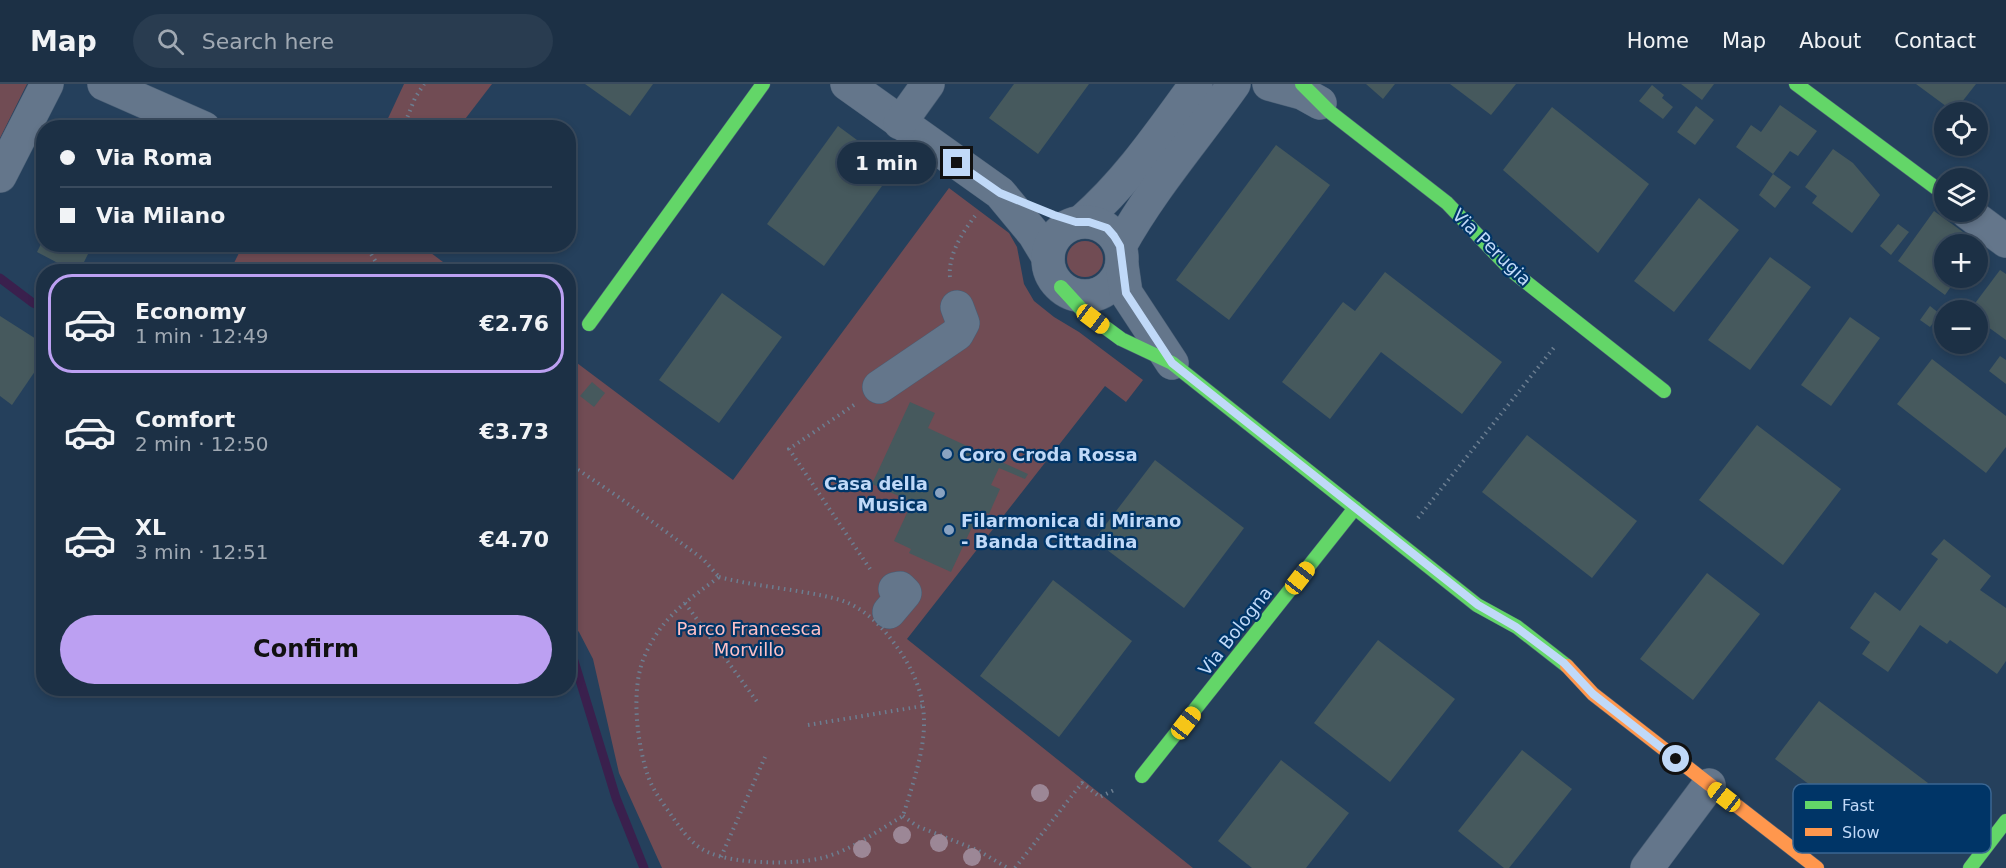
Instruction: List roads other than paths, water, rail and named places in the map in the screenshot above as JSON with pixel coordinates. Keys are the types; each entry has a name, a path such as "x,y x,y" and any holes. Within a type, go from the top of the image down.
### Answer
{"street":[{"path":"0,176 47,84"},
{"path":"104,84 186,120"},
{"path":"589,324 763,84"},
{"path":"847,84 900,123 989,203 1034,234 1048,257"},
{"path":"900,123 928,84"},
{"path":"1196,84 1147,151 1101,204 1079,221 1067,226 1055,237 1048,257 1053,278 1083,311 1121,339 1172,363 1478,605 1516,627 1564,663 1593,694 1793,850"},
{"path":"1061,287 1081,296 1104,291 1113,284 1119,274 1121,255 1132,224 1171,168 1231,89 1262,84"},
{"name":"Via Perugia","path":"1269,84 1311,94 1446,203 1512,271 1664,391"},
{"path":"1796,84 1934,187"},
{"path":"989,203 1097,224 1107,228 1114,236 1121,255 1126,293 1172,363"},
{"path":"1980,222 2006,241"},
{"path":"879,387 957,334 963,323 957,307"},
{"name":"Via Bologna","path":"1142,776 1355,508"},
{"path":"1647,868 1709,785"},
{"path":"1991,840 2006,821"},
{"path":"1797,853 1816,868"},
{"path":"1970,866 1980,853"}],"waterway":[{"path":"0,278 36,304"},
{"path":"576,667 616,798 644,868"}],"place":[{"name":"Coro Croda Rossa","path":"947,454"},
{"name":"Casa della Musica","path":"940,493"},
{"name":"Filarmonica di Mirano - Banda Cittadina","path":"949,530"}],"park label":[{"name":"Parco Francesca Morvillo","path":"749,638"}]}
